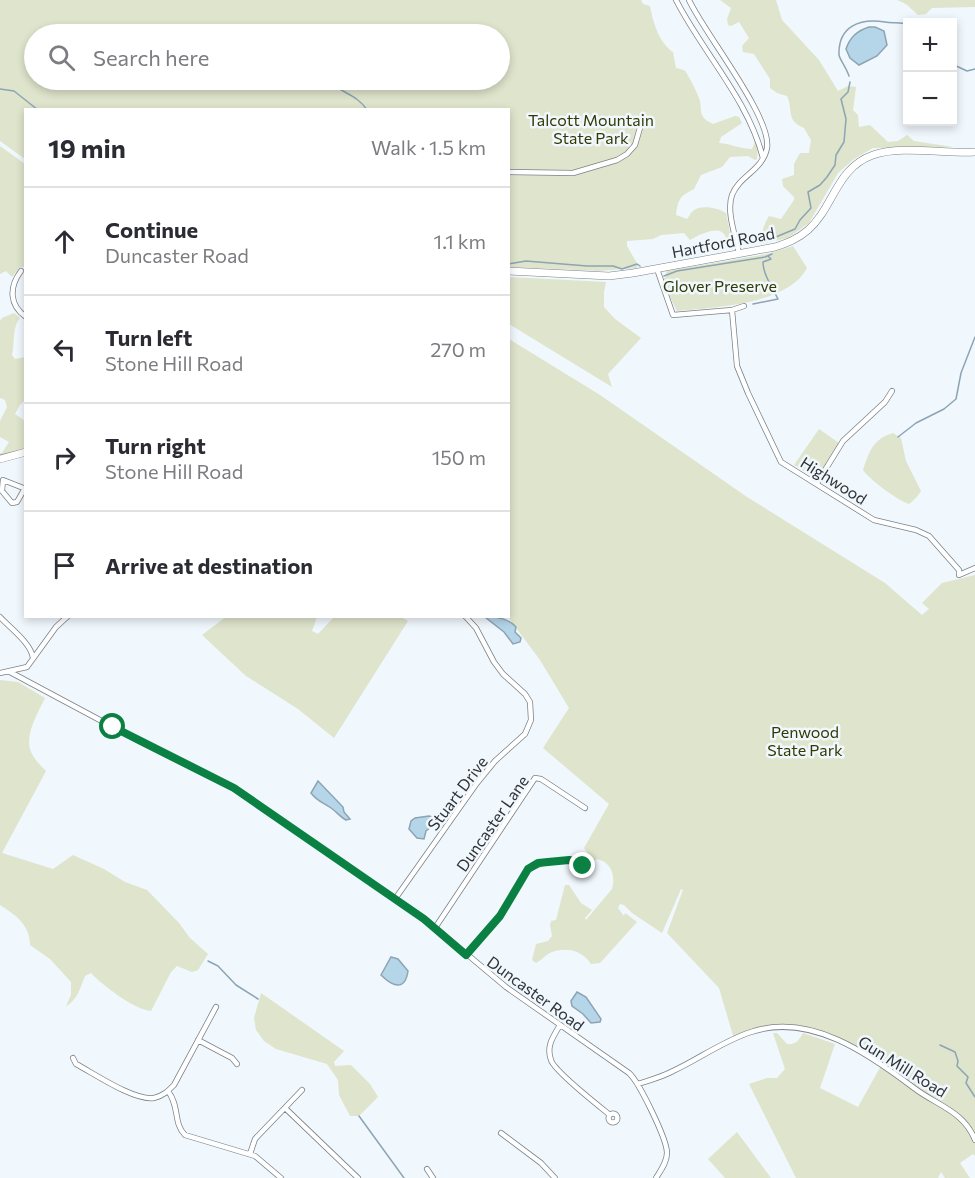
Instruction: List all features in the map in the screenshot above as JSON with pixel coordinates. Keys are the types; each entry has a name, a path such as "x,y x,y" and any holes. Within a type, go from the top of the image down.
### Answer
{"main road":[{"name":"Hartford Road","path":"510,271 592,276 625,274 775,247 800,237 817,220 851,167 867,157 884,151 975,152"},
{"path":"0,459 24,453"}],"street":[{"path":"676,0 743,112 758,140 763,158"},
{"path":"689,0 753,107 767,136 767,148 763,158 755,170 739,183 732,196 731,209 739,254"},
{"path":"710,56 719,50"},
{"path":"743,112 753,107"},
{"path":"510,172 573,173 617,160 635,145 642,121"},
{"path":"657,269 673,315 732,310 744,306"},
{"path":"21,271 14,283 12,298 16,308 24,315"},
{"name":"Highwood","path":"732,310 737,366 781,462 874,520 916,530 929,536 959,570 959,575 975,568"},
{"path":"817,483 843,441 885,402 892,391"},
{"path":"24,488 2,480 2,491 12,503 18,501 24,490"},
{"path":"0,617 28,647 33,658"},
{"path":"0,673 24,669 56,627 66,618"},
{"name":"Stuart Drive","path":"395,899 477,783 495,761 525,734 531,720 530,702 525,694 499,668 476,628 467,618"},
{"path":"28,647 43,645"},
{"path":"24,669 25,681"},
{"name":"Duncaster Road","path":"10,672 150,747 227,783 395,899 435,928 506,987 629,1073 638,1084 666,1145 666,1159 656,1178"},
{"name":"Duncaster Lane","path":"435,928 536,777 585,808"},
{"path":"466,955 500,916 528,869 538,863 569,860 582,862"},
{"path":"73,1058 76,1064 138,1096 154,1098 168,1091 178,1079 216,1007"},
{"path":"560,1026 551,1039 549,1048 552,1064 610,1115"},
{"name":"Gun Mill Road","path":"638,1084 672,1072 705,1053 752,1031 776,1028 814,1031 830,1036 876,1060 921,1093 956,1112 965,1122 975,1140"},
{"path":"198,1040 232,1058 237,1064"},
{"path":"250,1154 255,1139 302,1090"},
{"path":"168,1091 177,1109 178,1126 185,1135 250,1154 260,1159 281,1178"},
{"path":"285,1108 358,1178"},
{"path":"501,1133 541,1163 555,1178"},
{"path":"427,1169 433,1178"}],"green space":[{"name":"Talcott Mountain State Park","path":"0,0 641,0 643,4 650,6 660,38 673,52 676,68 685,71 691,80 703,117 713,124 735,116 739,117 742,123 721,137 719,143 752,149 755,142 758,144 757,159 748,156 730,157 722,167 701,175 694,189 680,199 678,205 676,215 687,219 696,209 705,207 726,213 733,247 729,247 720,231 706,232 690,240 684,233 627,241 627,246 638,265 637,268 599,271 510,267 510,108 24,108 24,158 0,141"},
{"path":"720,0 776,0 782,20 819,60 838,91 848,86 856,87 853,110 858,115 859,127 870,125 888,142 898,141 907,135 914,141 953,147 873,148 854,159 838,173 809,223 788,238 761,244 765,223 769,216 781,219 794,200 794,197 783,186 782,179 794,175 794,164 800,153 809,153 811,140 804,128 794,122 787,96 770,88 770,79 754,54 743,52 742,46 749,38 739,22 728,25 727,19 731,8"},
{"path":"897,0 975,0 975,7 932,8 926,14 918,15 906,4"},
{"path":"0,146 24,163 24,267 20,267 12,277 6,271 0,274"},
{"name":"Glover Preserve","path":"793,246 807,268 798,280 768,297 749,302 677,311 663,279 666,277 666,271 767,254"},
{"path":"510,277 606,282 604,307 615,319 641,338 608,374 612,387 510,325"},
{"path":"14,313 20,318 15,330 12,355 15,359 24,357 24,401 15,414 24,420 24,450 0,457 0,453 9,442 0,437 0,421 7,407 5,400 0,398 0,321"},
{"name":"Penwood State Park","path":"510,340 600,395 747,497 885,583 922,615 929,609 922,603 942,583 975,575 975,1156 973,1154 960,1163 970,1178 945,1178 941,1172 938,1178 796,1178 749,1084 767,1078 777,1078 785,1069 773,1033 777,1033 787,1044 797,1042 803,1033 835,1044 820,1088 858,1107 882,1064 814,1031 776,1027 734,1039 719,988 667,933 683,890 681,889 662,933 620,904 618,908 624,916 625,913 637,922 600,963 591,964 579,953 569,950 552,952 536,963 532,960 536,944 548,941 552,936 551,921 556,920 565,885 569,885 581,903 592,910 585,918 586,920 612,889 613,879 609,866 597,859 591,863 584,848 609,804 543,748 569,708 540,660 509,618"},
{"path":"819,429 839,443 817,478 794,465"},
{"path":"893,433 901,438 906,461 921,491 909,504 884,489 863,470 876,443"},
{"path":"224,618 317,618 312,631 318,634 333,618 403,618 408,621 334,738 298,709 246,676 202,635"},
{"path":"0,680 18,682 45,698 33,724 29,745 34,757 46,771 2,853 53,869 73,855 104,869 125,882 147,890 179,923 190,938 208,954 198,970 192,972 177,966 171,972 151,1011 128,1002 91,973 85,976 76,997 66,1006 71,995 71,982 50,959 30,945 25,926 0,905"},
{"path":"261,993 344,1051 334,1062 335,1066 351,1065 370,1084 378,1097 359,1116 350,1116 339,1095 338,1080 327,1064 276,1049 264,1041 256,1030 254,1018"},
{"path":"737,1132 771,1178 725,1178 708,1159"}],"water":[{"path":"869,27 884,31 887,45 877,56 859,65 850,58 846,49 854,35"},
{"path":"486,618 498,618 513,624 516,627 515,632 521,638 520,642 513,644 504,632"},
{"path":"318,781 343,807 350,819 344,819 313,796 311,793"},
{"path":"429,816 436,818 436,823 426,831 424,839 417,838 409,829 411,821 415,818"},
{"path":"391,957 398,959 408,971 404,982 398,985 389,982 381,975"},
{"path":"577,992 586,997 601,1019 600,1022 591,1023 572,1006 571,1001"}],"waterway":[{"path":"849,76 839,55 842,37 852,26 867,21 903,24"},
{"path":"957,66 967,71 975,69"},
{"path":"771,239 795,229 811,208 808,192 820,185 835,165 836,155 844,142 846,119 841,99 848,92 850,82"},
{"path":"0,89 14,91 35,108"},
{"path":"341,90 358,100 365,108"},
{"path":"664,276 677,271 772,254"},
{"path":"753,304 778,299 763,267 763,262 771,259 768,256"},
{"path":"510,264 526,261 613,266 622,269 637,264 640,266"},
{"path":"898,437 916,423 944,409 956,399 961,373 975,337"},
{"path":"208,961 218,966 236,985 258,999"},
{"path":"940,1045 955,1052 957,1066 968,1077 966,1083 975,1097"},
{"path":"359,1116 404,1178"}],"route":[{"path":"113,727 234,788 424,919 466,955 500,916 528,869 538,863 564,860 582,862 583,866"}]}
